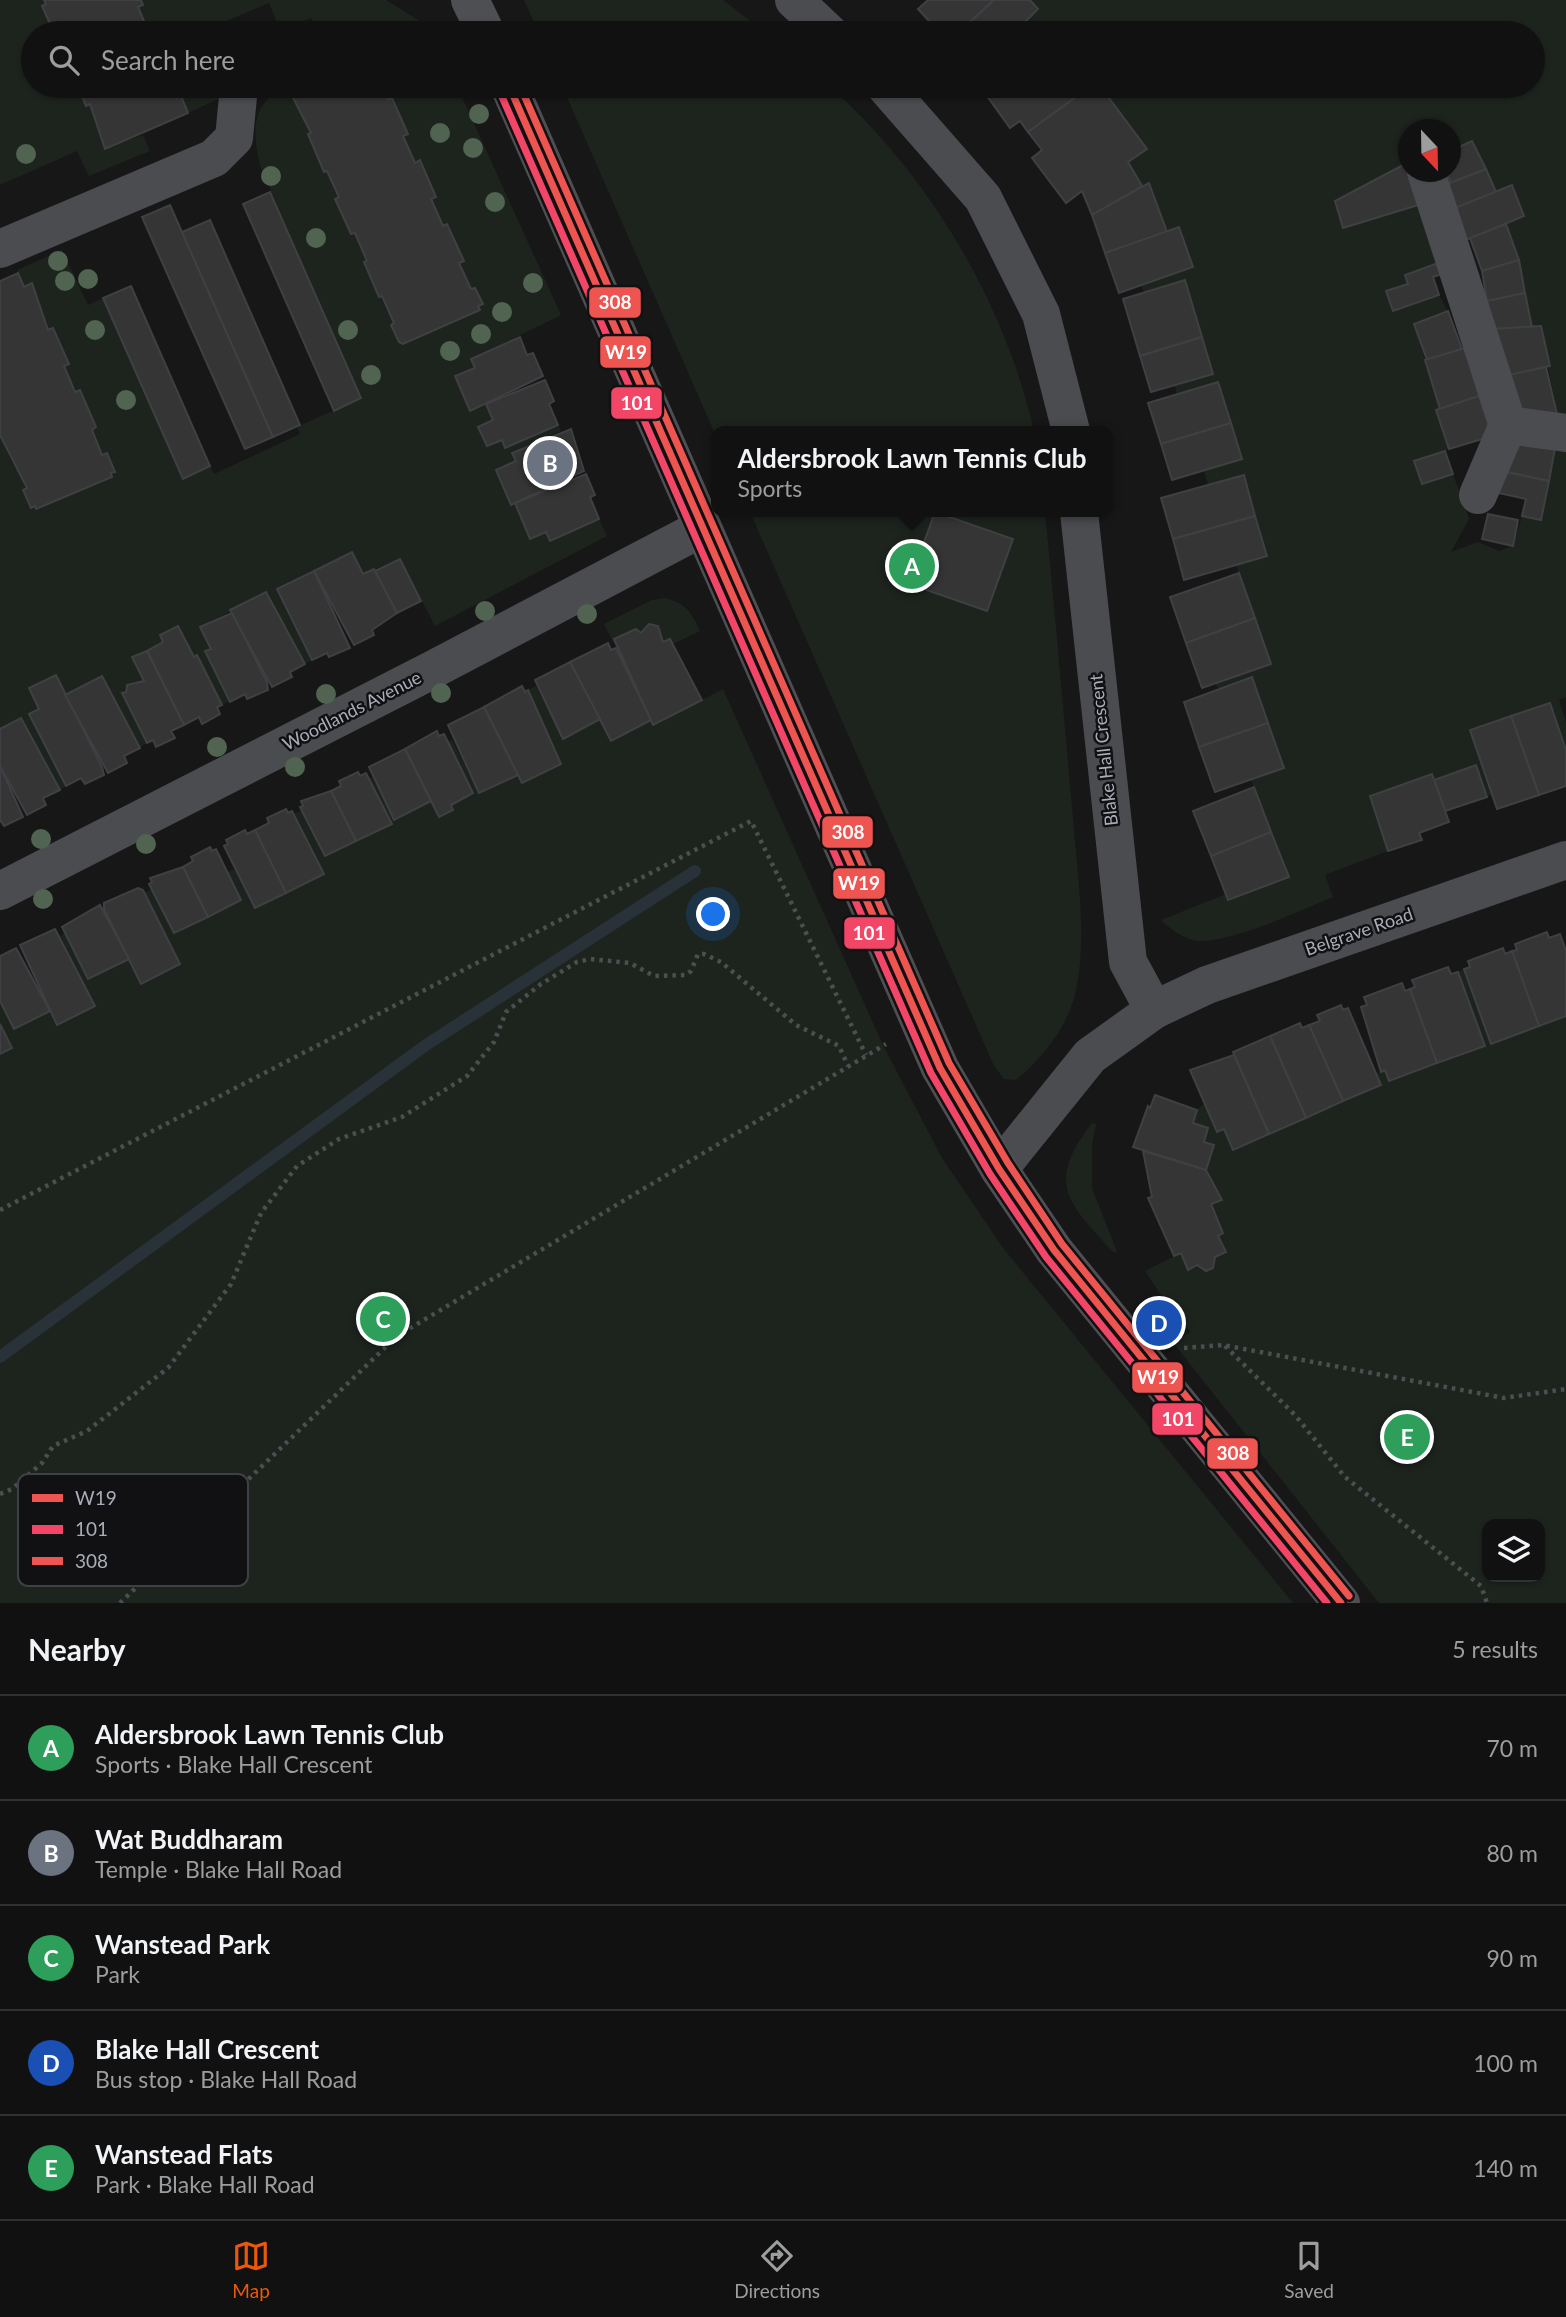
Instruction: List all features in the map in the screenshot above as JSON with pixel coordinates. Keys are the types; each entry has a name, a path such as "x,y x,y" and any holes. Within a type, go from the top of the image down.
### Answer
{"main road":[{"path":"470,0 480,21"},
{"path":"514,98 940,1068 999,1170 1054,1250 1341,1603"}],"street":[{"path":"794,0 816,21"},
{"path":"0,249 215,158 234,138 238,98"},
{"path":"896,98 983,198 1041,314 1070,426"},
{"path":"1429,182 1508,425 1478,495"},
{"path":"1508,425 1566,433"},
{"name":"Blake Hall Crescent","path":"1080,517 1128,962 1154,1010"},
{"name":"Woodlands Avenue","path":"0,891 702,528"},
{"name":"Belgrave Road","path":"1154,1010 1207,985 1566,859"},
{"path":"999,1170 1090,1056 1154,1010"}],"path":[{"path":"0,1210 751,821 866,1055"},
{"path":"29,1474 42,1463 54,1446 87,1432 167,1368 231,1284 261,1213 297,1166 339,1139 402,1117 467,1076 494,1042 506,1012 541,984 577,962 590,959 630,963 654,975 686,975 691,971 698,954 704,954 720,962 796,1025 839,1046 848,1066"},
{"path":"248,1480 397,1336 883,1045"},
{"path":"1223,1345 1295,1415 1345,1477 1481,1586 1487,1603"},
{"path":"1151,1367 1178,1349 1223,1345 1504,1398 1566,1389"},
{"path":"0,1494 18,1484"},
{"path":"120,1603 138,1586"}],"shaded area":[{"path":"0,0 44,0 46,4 42,6 49,21 21,21 21,98 83,98 86,105 90,104 105,148 143,135 150,151 89,176 77,151 0,185"},
{"path":"141,0 386,0 420,21 312,21 311,18 305,21 276,21 269,3 226,21 144,21 138,7 143,5"},
{"path":"524,0 723,0 750,21 534,21"},
{"path":"1030,0 1566,0 1566,420 1558,419 1541,327 1532,327 1519,260 1506,224 1524,216 1512,186 1496,192 1472,142 1461,147 1461,119 1398,119 1398,167 1335,201 1343,228 1418,205 1438,263 1405,275 1408,284 1387,291 1393,311 1439,295 1448,311 1414,324 1440,409 1436,410 1449,449 1414,462 1422,484 1453,474 1469,519 1451,552 1478,542 1499,551 1513,546 1522,516 1541,520 1557,437 1566,438 1566,697 1559,700 1566,722 1566,750 1549,703 1471,730 1492,795 1487,797 1476,765 1435,780 1432,774 1370,796 1388,851 1325,875 1333,897 1230,937 1198,941 1188,939 1161,920 1226,894 1228,900 1289,877 1251,780 1283,768 1215,684 1271,664 1236,565 1266,556 1244,475 1208,485 1204,471 1242,459 1218,383 1177,395 1175,386 1213,374 1186,281 1144,293 1141,285 1193,267 1167,232 1150,183 1142,186 1128,162 1147,148 1109,98 1545,98 1545,21 1026,21 1038,10"},
{"path":"182,98 221,98 188,113"},
{"path":"269,98 293,98 300,107 311,133 308,135 339,197 336,199 351,234 355,233 367,261 364,262 394,323 391,325 480,310 478,306 482,304 475,288 471,289 459,263 464,261 448,225 443,226 431,199 436,197 420,161 415,163 403,136 408,133 393,99 387,98 462,98 561,315 472,359 475,368 455,377 470,411 486,404 493,420 479,427 487,446 502,440 506,448 558,425 561,431 512,452 516,461 496,470 510,504 515,503 530,539 546,532 550,541 599,519 607,536 435,626 400,559 363,574 351,552 277,589 312,660 305,664 266,592 201,627 211,649 205,652 230,701 222,705 198,655 194,657 178,626 160,635 163,642 132,658 144,681 127,685 122,694 147,743 140,747 102,677 65,695 55,675 29,688 39,709 30,714 66,786 60,790 21,719 0,729 0,435 12,463 16,462 32,507 36,509 111,477 115,472 102,455 64,366 69,364 53,328 48,330 32,283 24,287 17,270 62,250 88,305 103,298 183,479 210,466 214,474 300,434 297,427 361,398 261,168 256,144 256,122 259,112"},
{"path":"567,98 841,98 899,159 958,243 1004,335 1033,426 712,426"},
{"path":"752,517 1045,517 1079,884 1079,974 1066,1019 1035,1062 1016,1080 1004,1079 994,1066"},
{"path":"664,598 677,602 686,609 700,631 673,644 669,639 663,642 658,626 649,624 641,633 635,629 615,639 616,648 604,624 652,600"},
{"path":"536,686 563,738 600,719 611,741 651,720 653,725 723,689 883,1045 942,1158 1003,1248 1293,1603 0,1603 0,1054 12,1048 0,1024 0,1001 14,1029 50,1011 95,1006 60,936 65,933 88,979 129,959 141,983 179,964 144,893 152,889 175,933 241,900 227,872 235,869 255,908 323,874 293,814 302,811 325,856 391,824 369,778 372,777 394,820 431,801 439,817 453,810 451,805 473,793 448,741 452,740 479,793 518,775 522,783 560,764 528,690"},
{"path":"1464,969 1492,1043 1566,1016 1566,1603 1379,1603 1171,1340 1191,1332 1164,1300 1145,1271 1181,1253 1188,1269 1197,1265 1206,1271 1213,1268 1215,1257 1226,1252 1218,1236 1223,1233 1211,1204 1221,1200 1206,1170 1213,1145 1204,1142 1208,1128 1193,1123 1197,1110 1205,1103 1217,1131 1224,1129 1233,1150 1381,1085 1376,1074 1385,1070 1390,1081 1484,1046 1458,972"},
{"path":"1092,1123 1096,1124 1092,1146 1092,1188 1117,1252 1113,1252 1084,1219 1068,1192 1066,1177 1069,1162"}],"building":[{"path":"44,0 141,0 143,5 138,7 144,21 49,21 42,6 46,4"},
{"path":"928,0 994,0 971,21 929,21 918,9"},
{"path":"994,0 1030,0 1038,9 1026,21 971,21"},
{"path":"83,98 182,98 188,113 105,149 90,104 86,106"},
{"path":"293,98 392,98 408,134 403,136 415,163 420,160 436,197 431,199 443,226 447,224 464,261 459,263 471,289 475,288 483,304 478,306 480,310 403,344 399,342 391,325 394,323 364,262 367,261 355,233 351,234 335,199 339,197 327,171 324,172 308,134 311,133"},
{"path":"988,98 1075,98 1028,132 1020,121 1010,128"},
{"path":"1075,98 1109,98 1147,149 1128,162 1142,186 1092,215 1082,191 1066,203 1032,158 1042,150 1028,132"},
{"path":"1472,141 1486,169 1461,179 1461,146"},
{"path":"1398,168 1398,182 1411,182 1418,205 1343,228 1335,201"},
{"path":"1486,169 1496,192 1455,208 1447,184 1461,182 1461,179"},
{"path":"1149,183 1167,232 1105,253 1092,215"},
{"path":"1512,185 1524,216 1466,240 1455,208"},
{"path":"270,192 361,398 334,411 243,204"},
{"path":"170,205 273,437 245,449 142,217"},
{"path":"210,220 300,425 273,437 182,232"},
{"path":"1506,224 1519,260 1482,271 1470,238"},
{"path":"1179,227 1193,267 1119,293 1105,253"},
{"path":"1519,260 1525,293 1487,301 1482,271"},
{"path":"1438,263 1442,274 1433,277 1439,295 1393,311 1386,291 1408,284 1405,275"},
{"path":"18,273 24,287 32,283 48,330 53,328 69,364 64,366 75,392 80,390 96,427 92,430 102,455 107,453 115,472 111,473 112,477 36,509 35,506 31,508 23,490 27,488 0,435 0,281"},
{"path":"1185,280 1202,337 1140,356 1123,299"},
{"path":"131,286 210,466 183,479 103,298"},
{"path":"1525,293 1532,327 1493,329 1487,301"},
{"path":"1448,311 1462,349 1427,360 1414,324"},
{"path":"1541,326 1550,366 1501,377 1493,329"},
{"path":"520,337 527,355 533,353 543,376 470,411 455,376 475,368 471,359"},
{"path":"1202,337 1213,374 1151,392 1140,356"},
{"path":"1465,348 1479,396 1440,409 1425,360"},
{"path":"1546,367 1558,419 1517,409 1509,375"},
{"path":"545,380 554,401 549,404 558,425 505,448 502,440 487,446 478,427 493,420 486,404"},
{"path":"1218,382 1231,423 1161,444 1148,403"},
{"path":"1479,396 1492,436 1449,449 1436,410"},
{"path":"1231,423 1242,459 1172,480 1161,444"},
{"path":"571,429 584,471 511,505 496,470 516,461 512,453"},
{"path":"1531,432 1557,437 1549,481 1497,470"},
{"path":"1445,451 1453,474 1422,484 1414,461"},
{"path":"1497,470 1549,481 1541,520 1522,516 1526,499 1490,491"},
{"path":"586,474 595,495 590,497 599,519 550,541 546,532 530,539 515,503"},
{"path":"1244,475 1255,516 1173,539 1161,498"},
{"path":"1488,514 1518,520 1513,546 1482,539"},
{"path":"1255,516 1267,556 1184,580 1173,539"},
{"path":"933,517 949,517 1013,539 987,611 909,584"},
{"path":"352,552 363,574 374,569 397,613 372,630 374,635 354,645 314,571"},
{"path":"400,559 421,601 397,613 375,571"},
{"path":"314,571 350,648 329,657 327,653 312,660 277,589"},
{"path":"1239,573 1255,618 1186,643 1170,597"},
{"path":"266,592 305,664 290,672 292,677 272,687 230,610"},
{"path":"232,613 267,682 268,690 247,699 245,694 230,702 205,651 211,649 200,627"},
{"path":"1255,618 1271,664 1202,688 1186,643"},
{"path":"649,624 658,626 663,642 670,639 702,700 653,725 614,639 636,629 641,633"},
{"path":"178,626 194,657 197,655 222,705 217,707 220,714 202,724 199,717 184,725 147,651 163,642 160,635"},
{"path":"608,643 611,650 616,648 651,720 611,741 570,662"},
{"path":"147,651 184,725 171,731 175,738 156,747 153,740 147,743 122,693 126,692 127,685 144,681 132,657"},
{"path":"570,662 600,719 563,739 535,680"},
{"path":"56,675 102,767 104,775 85,784 81,778 66,786 29,714 39,709 29,688"},
{"path":"102,676 140,748 124,756 127,763 108,773 65,695"},
{"path":"1252,677 1268,723 1199,747 1184,702"},
{"path":"522,686 525,692 528,690 561,764 522,783 484,707"},
{"path":"1550,703 1566,750 1566,786 1539,795 1511,716"},
{"path":"484,707 518,775 479,793 448,725"},
{"path":"1511,716 1539,795 1497,809 1470,730"},
{"path":"21,718 60,790 43,798 46,805 27,815 0,766 0,729"},
{"path":"1268,723 1284,768 1215,792 1199,747"},
{"path":"437,731 439,736 444,734 473,793 451,805 453,810 439,817 405,749"},
{"path":"405,749 431,801 394,820 369,767"},
{"path":"1476,765 1487,797 1445,811 1434,780"},
{"path":"0,766 23,817 4,826 0,820"},
{"path":"358,772 360,776 366,773 392,824 356,841 331,791 341,786 339,781"},
{"path":"1432,774 1449,822 1419,833 1422,840 1388,851 1370,796"},
{"path":"1254,787 1271,832 1211,856 1193,811"},
{"path":"331,791 356,841 325,856 300,807 303,806 301,801"},
{"path":"286,809 288,813 292,811 324,874 286,893 255,830 269,823 267,818"},
{"path":"245,830 247,834 255,830 286,893 255,908 224,846 228,844 226,840"},
{"path":"1271,832 1289,877 1228,900 1211,856"},
{"path":"210,847 212,851 216,849 241,900 208,917 183,867 193,861 191,857"},
{"path":"183,867 208,917 174,933 149,884 152,882 150,878"},
{"path":"138,888 143,890 180,964 141,984 104,909 104,903"},
{"path":"100,905 129,959 88,979 62,927"},
{"path":"55,929 95,1006 57,1025 20,945"},
{"path":"1547,932 1549,938 1560,934 1566,951 1566,1016 1539,1026 1512,951 1517,950 1515,944"},
{"path":"16,948 50,1011 14,1029 0,1001 0,956"},
{"path":"1503,948 1505,954 1512,951 1539,1026 1491,1044 1464,969 1470,967 1468,961"},
{"path":"1448,967 1451,974 1458,972 1485,1046 1437,1063 1410,989 1415,987 1412,980"},
{"path":"1402,983 1405,991 1410,989 1437,1063 1389,1081 1385,1070 1381,1072 1361,1007 1367,1005 1364,997"},
{"path":"1341,1005 1343,1010 1348,1008 1381,1085 1343,1101 1309,1025 1320,1021 1317,1015"},
{"path":"1300,1023 1302,1028 1309,1025 1343,1101 1306,1118 1270,1036"},
{"path":"0,1024 12,1048 0,1054"},
{"path":"1270,1036 1306,1118 1269,1134 1233,1052"},
{"path":"1234,1055 1269,1134 1233,1150 1224,1129 1217,1132 1190,1070"},
{"path":"1155,1095 1197,1110 1193,1123 1208,1128 1204,1142 1214,1145 1206,1170 1133,1147 1148,1106 1150,1108"},
{"path":"1143,1151 1206,1170 1222,1200 1211,1204 1223,1233 1218,1236 1226,1252 1215,1257 1213,1268 1206,1271 1197,1265 1188,1270 1181,1253 1174,1256 1148,1198 1152,1197"}],"waterway":[{"path":"0,1357 426,1045 695,871"}],"transit line":[{"name":"101","path":"503,98 931,1073 990,1174 1046,1257 1327,1603"},
{"name":"W19","path":"514,98 940,1068 999,1169 1054,1250 1341,1603"},
{"name":"308","path":"525,98 949,1063 1008,1163 1062,1244 1349,1596"}],"place":[{"name":"Wat Buddharam","path":"550,463"},
{"name":"Aldersbrook Lawn Tennis Club","path":"912,566"},
{"name":"Wanstead Park","path":"383,1319"},
{"name":"Blake Hall Crescent","path":"1159,1323"},
{"name":"Wanstead Flats","path":"1407,1437"}]}
